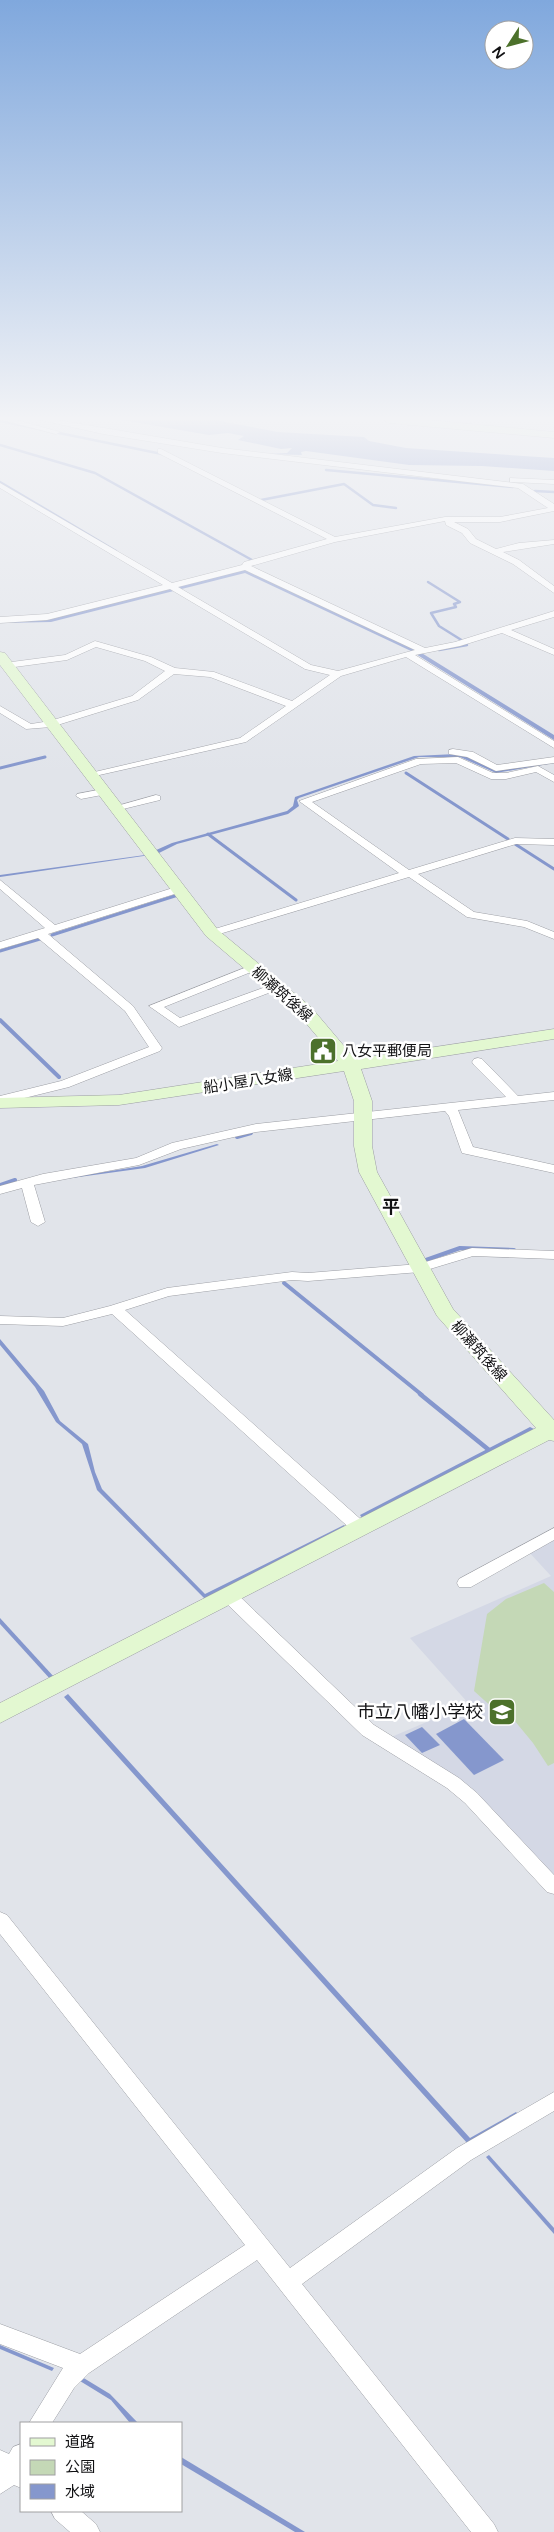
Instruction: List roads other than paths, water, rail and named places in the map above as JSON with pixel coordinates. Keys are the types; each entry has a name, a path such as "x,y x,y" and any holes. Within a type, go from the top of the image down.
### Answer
{"main road":[{"name":"柳瀬筑後線","path":"4,664 102,792 180,889 212,933 305,1011 350,1066 363,1101 363,1146 368,1172 444,1312 553,1431"},
{"name":"船小屋八女線","path":"0,1101 119,1100 554,1034"},
{"path":"0,1714 360,1528 553,1431"}],"street":[{"path":"90,538 308,667 338,674"},
{"path":"330,538 334,540"},
{"path":"0,620 47,617 174,588 246,567 247,564 344,538"},
{"path":"470,538 516,562 554,590"},
{"path":"495,552 519,546 554,542"},
{"path":"246,567 423,650"},
{"path":"90,776 243,740 255,734 265,723 338,674 407,654 457,644 554,614"},
{"path":"501,629 554,652"},
{"path":"4,664 67,657 95,644 148,660 174,671 211,674 293,705"},
{"path":"407,654 554,745"},
{"path":"0,709 29,726 51,724 135,698 164,675 174,671"},
{"path":"453,752 469,754 496,768 554,760"},
{"path":"554,779 538,769 491,776 458,760 420,761 304,801 463,911 471,915 527,924 554,936"},
{"path":"81,796 102,792"},
{"path":"115,808 156,798"},
{"path":"212,933 515,841 554,842"},
{"path":"0,883 54,930"},
{"path":"0,946 180,889"},
{"path":"0,1101 65,1084 156,1048 129,1009 41,934"},
{"path":"252,968 155,1006 180,1024 275,987"},
{"path":"478,1062 514,1099"},
{"path":"0,1190 27,1182 139,1161 177,1146 227,1139 256,1128 554,1096"},
{"path":"448,1107 455,1115 467,1150 554,1169"},
{"path":"27,1182 38,1222"},
{"path":"0,1320 63,1322 115,1309 167,1292 292,1276 308,1277 420,1268 472,1252 554,1255"},
{"path":"115,1309 360,1528"},
{"path":"465,1583 554,1533"},
{"path":"228,1596 368,1730 453,1783 471,1798 554,1887"},
{"path":"0,1920 486,2532"},
{"path":"287,2282 464,2154 554,2101"},
{"path":"41,2422 66,2380 81,2366 259,2247"},
{"path":"0,2334 63,2357 81,2366"},
{"path":"64,2512 88,2532"}],"water":[{"path":"247,569 420,652 554,735 554,740 411,651 245,573 51,622 0,623 0,621 50,619"},
{"path":"456,754 471,757 495,771 554,763 496,773 460,757 419,757 299,798 297,800 299,806 288,814 177,844 157,854 0,877 0,875 145,855 172,843 287,811 293,806 295,797 414,756"},
{"path":"219,1145 145,1168 35,1183 142,1166"},
{"path":"0,1339 44,1391 60,1421 88,1444 95,1472 102,1489 205,1594 344,1525 346,1527 205,1599 97,1490 82,1444 56,1422 35,1387 0,1345"},
{"path":"530,1427 534,1429 362,1518 360,1515"},
{"path":"0,1618 55,1678 51,1680 0,1624"},
{"path":"68,1694 470,2138 516,2112 519,2115 468,2144 64,1697"},
{"path":"464,1719 504,1760 474,1775 436,1734"},
{"path":"422,1727 440,1745 422,1753 405,1735"},
{"path":"489,2155 554,2228 554,2234 486,2157"},
{"path":"0,2345 54,2368 52,2371 0,2349"},
{"path":"82,2377 110,2394 137,2422 129,2422 111,2400 80,2381"},
{"path":"182,2458 305,2532 295,2532 182,2465"}],"waterway":[{"path":"94,538 116,551"},
{"path":"213,538 252,560"},
{"path":"428,582 460,602 454,604 456,607 431,613 439,626 463,641"},
{"path":"439,650 467,645"},
{"path":"0,768 45,757"},
{"path":"406,773 508,839"},
{"path":"208,834 296,900"},
{"path":"515,844 554,869"},
{"path":"52,935 178,895"},
{"path":"0,951 40,939"},
{"path":"0,1020 59,1077"},
{"path":"237,1137 251,1133"},
{"path":"0,1185 15,1180"},
{"path":"426,1260 460,1248 514,1250"},
{"path":"284,1283 422,1395"},
{"path":"420,1394 489,1450"}],"place":[{"name":"八女平郵便局","path":"323,1051"},
{"name":"市立八幡小学校","path":"502,1712"}],"district":[{"name":"平","path":"391,1207"}]}
